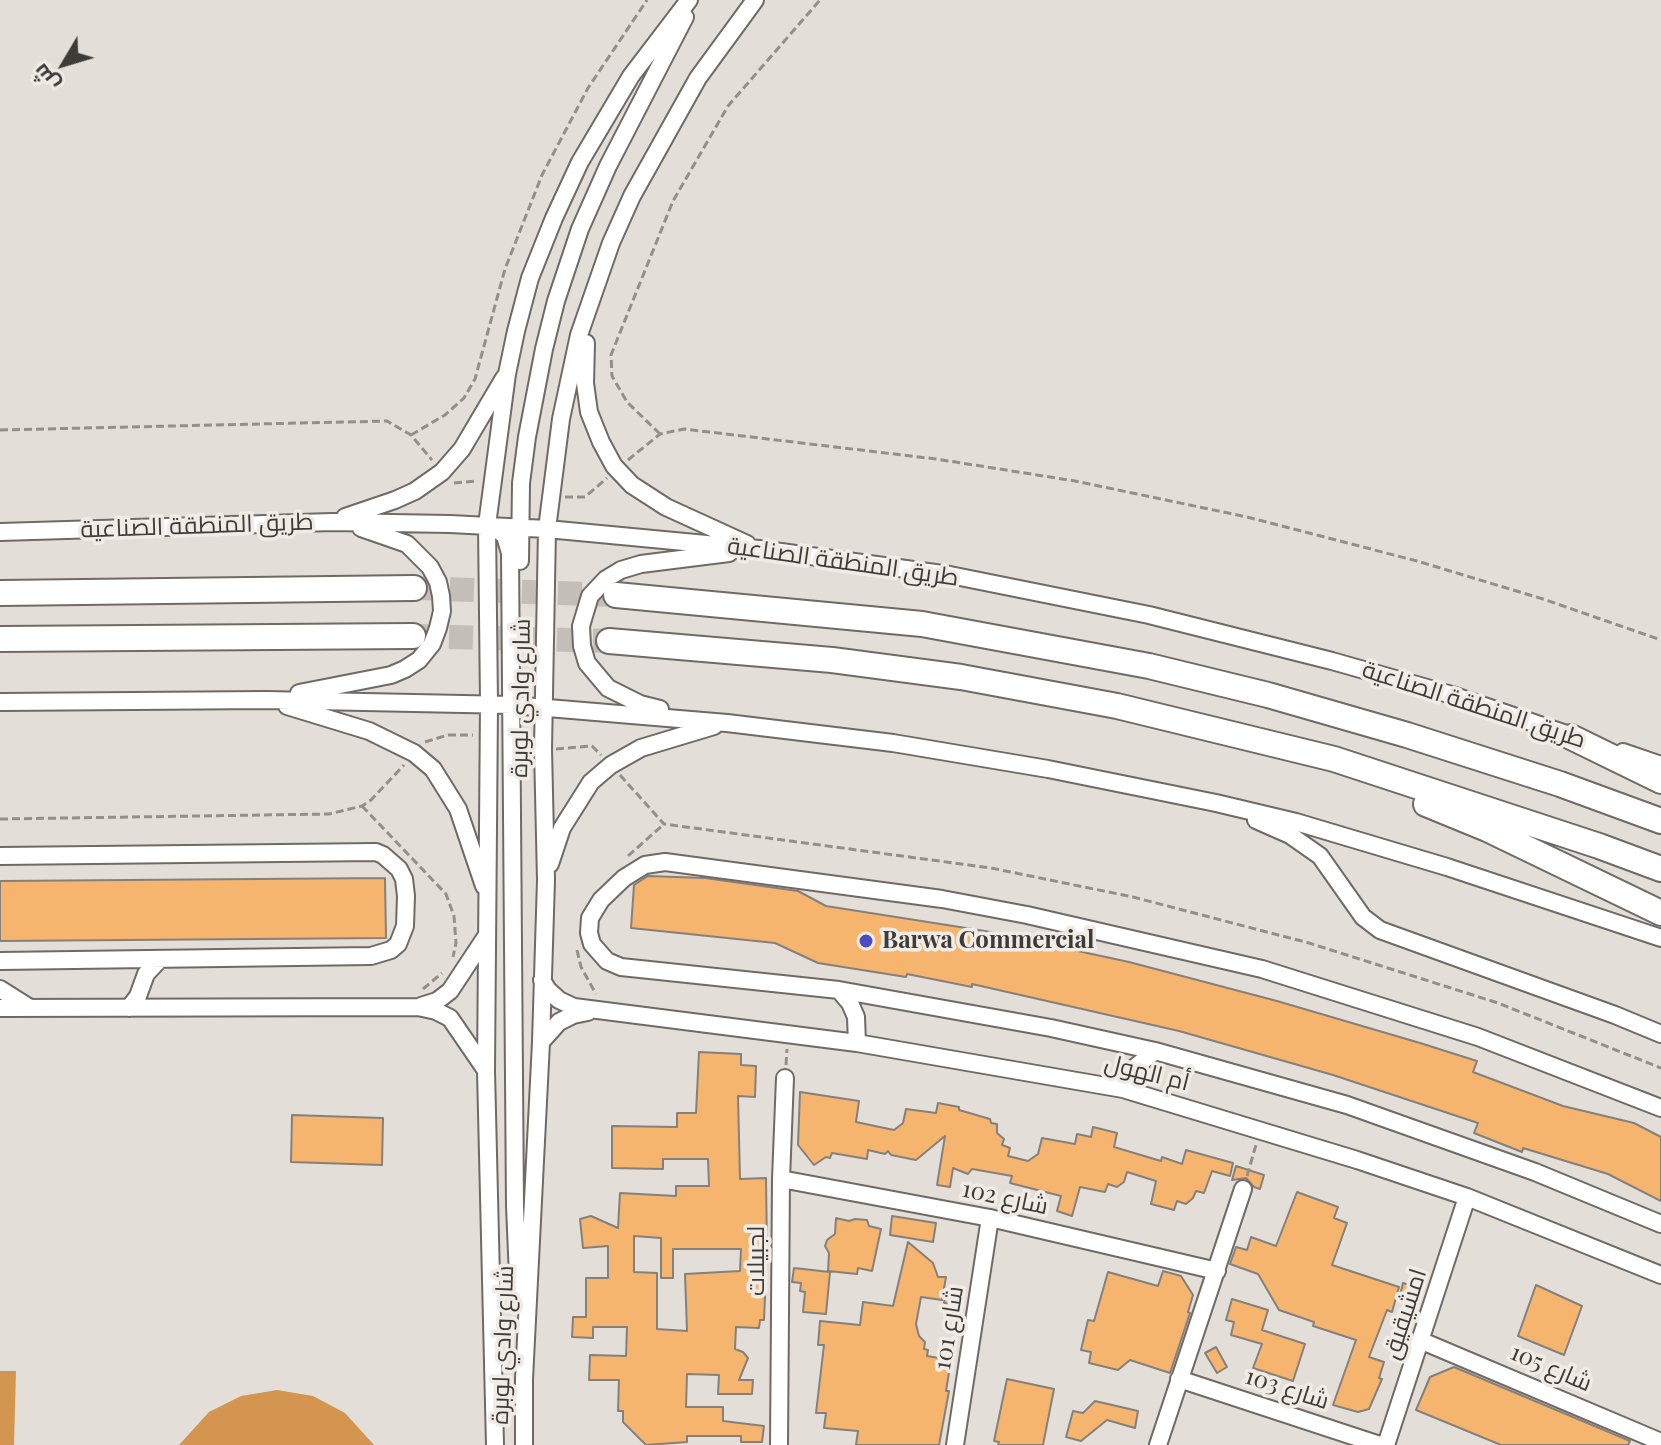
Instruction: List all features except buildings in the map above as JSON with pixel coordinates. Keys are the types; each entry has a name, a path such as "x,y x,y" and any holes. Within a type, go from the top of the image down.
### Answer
{"highway":[{"path":"0,593 414,588"},
{"name":"طريق المنطقة الصناعية","path":"616,595 922,624 1149,666 1268,695 1407,735 1560,784 1661,821"},
{"path":"0,639 413,636"},
{"path":"609,641 832,660 961,677 1117,706 1334,759 1661,869"},
{"path":"1571,737 1661,781"},
{"path":"1334,759 1408,797 1487,829 1661,913"}],"street":[{"name":"شارع وادي لوبرة","path":"495,1445 486,1071 487,525 507,374 530,278 580,162 631,76 691,0"},
{"path":"544,707 527,698 521,687 519,527 527,437 544,349 560,287 580,229 691,0"},
{"name":"شارع وادي لوبرة","path":"524,1445 524,1379 546,880 543,749 547,529 561,419 579,335 632,196 698,78 755,0"},
{"path":"594,290 584,353 585,383 589,412 601,442 617,469 632,485 666,507 759,549"},
{"path":"332,522 415,491 442,472 462,449 507,374"},
{"path":"266,700 391,675 419,660 432,644 438,628 442,611 438,582 420,555 407,544 385,535 332,522"},
{"name":"طريق المنطقة الصناعية","path":"0,532 332,522 487,525 759,549 950,575 1149,615 1332,661 1452,695 1661,765"},
{"path":"487,525 500,531 509,547 515,1206 524,1379"},
{"path":"727,723 640,704 608,688 587,663 581,626 590,596 606,579 621,570 641,564 759,549"},
{"path":"266,700 369,731 414,753 433,769 458,809 487,894"},
{"path":"0,702 266,700 512,705 727,723 893,743 1048,769 1216,803 1370,842 1661,938"},
{"path":"546,880 562,828 591,782 611,765 658,742 727,723"},
{"path":"1216,803 1308,846 1320,856 1363,917 1380,930 1661,1034"},
{"path":"0,856 376,852 391,860 404,879 405,926 398,944 391,950 371,956 0,961"},
{"path":"1661,1108 1478,1037 1277,974 1027,915 942,899 665,862 645,865 624,878 601,900 590,918 592,944 607,961 621,967 839,990 1051,1028 1155,1051 1347,1105 1535,1172 1661,1224"},
{"path":"418,1007 437,1001 450,991 486,937"},
{"path":"129,1008 138,996 146,974 160,959"},
{"name":"أم الهول","path":"542,980 559,1000 574,1007 857,1043 1123,1089 1467,1197 1661,1275"},
{"path":"0,989 30,1008"},
{"path":"839,990 856,1017 857,1043"},
{"path":"0,1008 418,1007 450,1018 486,1071"},
{"name":"أم الهول","path":"541,1042 559,1022 573,1015 598,1010"},
{"path":"1123,1089 1133,1069 1155,1051"},
{"name":"لجبيلات","path":"779,1445 785,1078"},
{"name":"شارع 102","path":"781,1179 990,1218 1217,1271"},
{"path":"1158,1445 1243,1189"},
{"name":"امشيقيق","path":"1383,1445 1422,1341 1467,1197"},
{"name":"شارع 101","path":"955,1445 990,1218"},
{"name":"شارع 105","path":"1422,1341 1638,1439 1661,1442"},
{"path":"486,1445 492,1371"},
{"name":"شارع 103","path":"1179,1379 1383,1445"}],"path":[{"path":"411,435 445,415 464,398 475,379 505,269 542,175 588,88 647,0"},
{"path":"660,434 627,402 612,376 611,355 673,201 728,106 820,0"},
{"path":"0,430 387,421 411,435 453,483 493,480"},
{"path":"551,497 585,497 660,434 684,429 936,459 1075,481 1247,517 1417,561 1543,599 1661,640"},
{"path":"0,819 315,815 362,806 387,785 423,743 448,735 488,734"},
{"path":"543,749 592,746 664,824 991,868 1133,897 1309,943 1484,998 1661,1068"},
{"path":"362,806 446,894 454,916 454,956 440,975 420,993 418,1007"},
{"path":"785,1078 788,1033"},
{"path":"1243,1189 1261,1130"}],"shaded area":[{"path":"0,1371 16,1371 14,1445 0,1445"},
{"path":"277,1390 313,1396 345,1413 374,1445 179,1445 209,1412 241,1396"}],"tunnel":[{"path":"414,588 616,595"},
{"path":"413,636 609,641"}],"place":[{"name":"Barwa Commercial","path":"866,941"}]}
